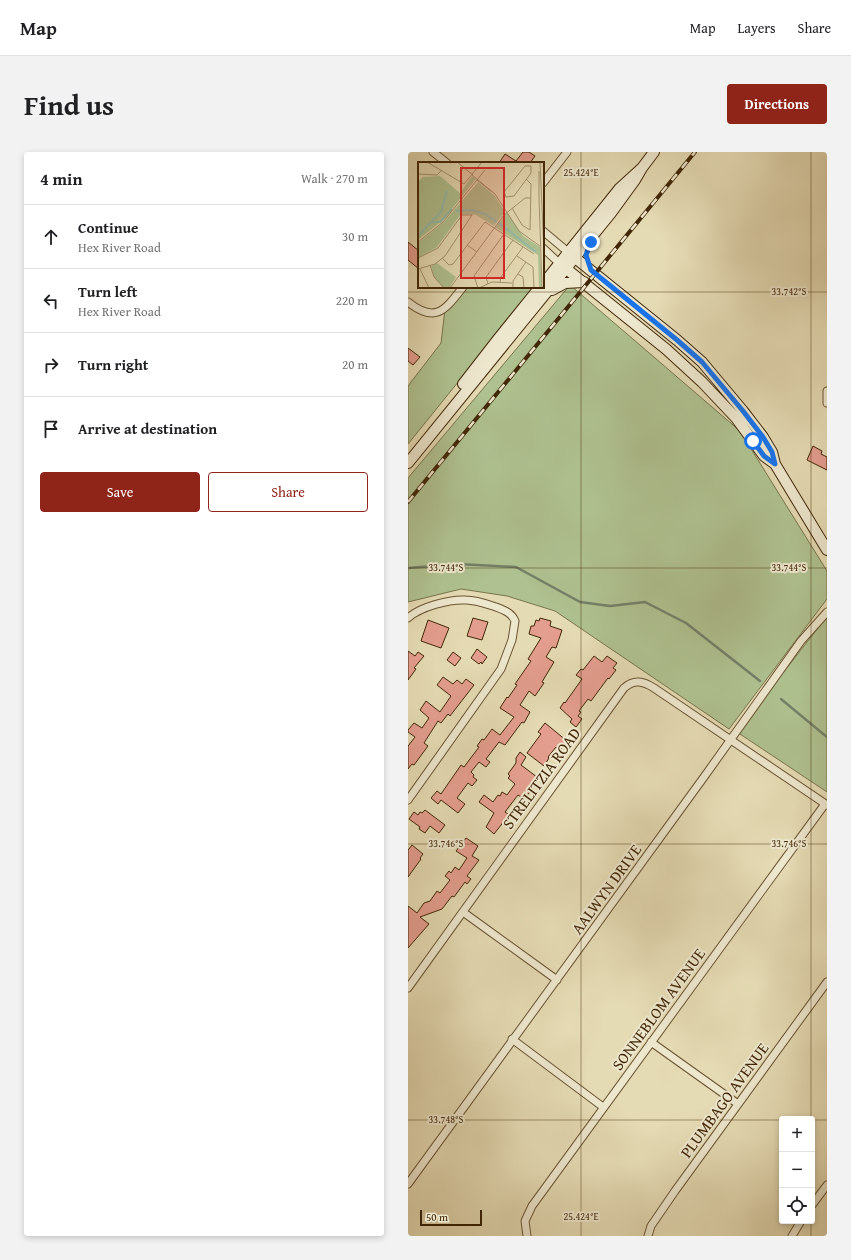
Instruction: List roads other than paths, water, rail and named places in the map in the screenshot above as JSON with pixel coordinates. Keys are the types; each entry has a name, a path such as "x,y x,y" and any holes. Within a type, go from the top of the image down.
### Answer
{"main road":[{"path":"571,254 603,222 654,152"},
{"path":"408,463 543,291 619,189 642,168"},
{"path":"591,270 587,260 587,251 591,242 601,229 603,222"},
{"path":"571,254 702,362 763,437 772,452 775,464 827,550"},
{"path":"563,265 666,349 702,382 736,418 764,456 775,464"},
{"path":"544,283 563,265"},
{"path":"408,458 498,339 543,291 564,283 584,282"}],"street":[{"path":"433,152 446,162"},
{"path":"544,183 567,152"},
{"path":"544,232 571,254"},
{"path":"544,249 563,265"},
{"path":"408,302 426,313 438,312 445,309 462,288"},
{"path":"827,391 827,403"},
{"path":"408,618 422,609 456,600 465,600 490,605 504,610 514,618 515,621 514,631 501,669 408,800"},
{"name":"AALWYN DRIVE","path":"408,1184 802,641 827,612"},
{"name":"STRELITZIA ROAD","path":"408,988 628,684 637,681 646,683 732,739"},
{"path":"732,739 826,804"},
{"name":"SONNEBLOM AVENUE","path":"527,1236 525,1221 532,1206 826,804"},
{"path":"463,912 557,980"},
{"name":"PLUMBAGO AVENUE","path":"648,1236 651,1226 655,1220 827,982"},
{"path":"512,1039 604,1107"},
{"path":"651,1042 738,1104"},
{"path":"815,1201 827,1185"},
{"path":"792,1236 799,1224"}],"waterway":[{"path":"408,568 458,564 516,567 580,602 610,606 645,602 686,623 760,681"},
{"path":"781,699 827,737"}],"railway":[{"path":"408,502 695,152"}]}
